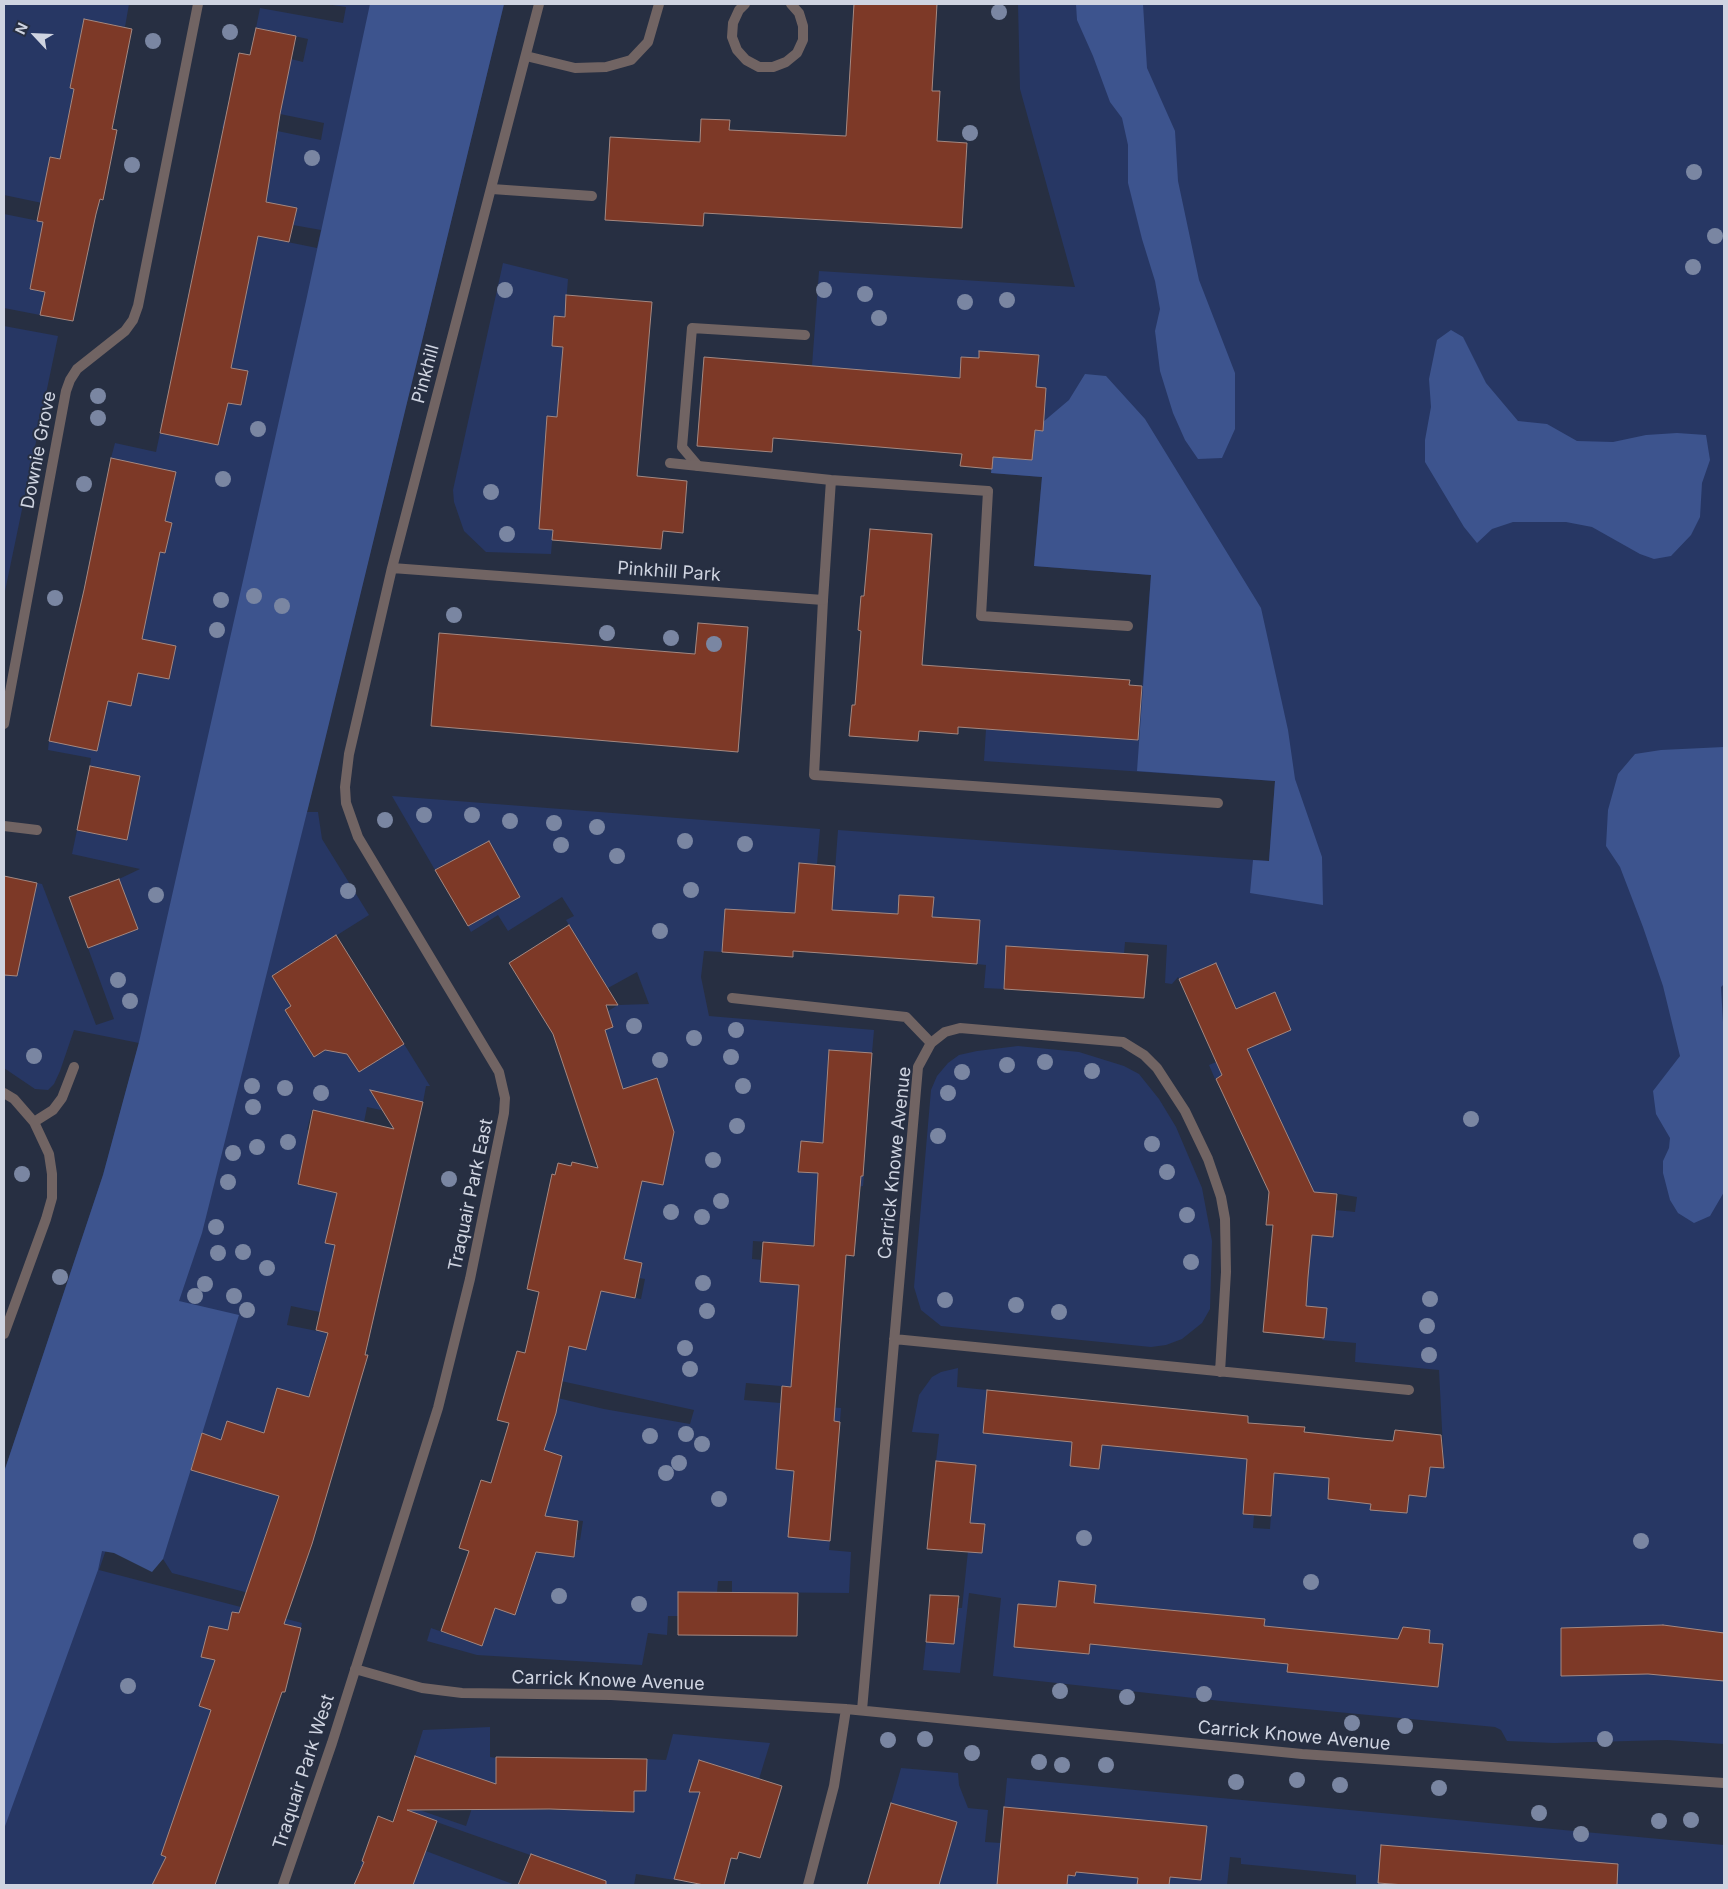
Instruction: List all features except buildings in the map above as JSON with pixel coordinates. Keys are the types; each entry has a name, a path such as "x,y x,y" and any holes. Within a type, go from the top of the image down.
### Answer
{"street":[{"name":"Downie Grove","path":"4,724 66,391 77,369 125,331 133,320 138,306 198,4"},
{"name":"Pinkhill","path":"349,754 392,568 539,4"},
{"path":"526,56 575,68 606,67 631,60 648,42 659,4"},
{"path":"745,4 739,10 733,22 732,37 737,50 746,60 759,67 773,67 786,62 797,53 803,40 803,26 799,12 791,4"},
{"path":"492,188 592,196"},
{"path":"698,466 682,447 692,328 805,335"},
{"path":"670,463 830,480 988,491 981,616 1128,626"},
{"path":"830,480 814,775 1218,804"},
{"name":"Pinkhill Park","path":"392,568 823,600"},
{"name":"Traquair Park East","path":"349,754 345,787 346,804 351,822 486,1048 499,1072 505,1098 504,1113 470,1279 440,1400 355,1669"},
{"path":"4,826 37,830"},
{"path":"732,998 906,1017 931,1043 945,1032 960,1028 1123,1042 1144,1055 1157,1068 1186,1112 1208,1159 1221,1197 1225,1219 1226,1272 1220,1372"},
{"name":"Carrick Knowe Avenue","path":"862,1710 918,1067 931,1043"},
{"path":"34,1122 53,1110 62,1098 74,1067"},
{"path":"4,1093 14,1099 34,1122 49,1154 52,1174 52,1198 30,1268 4,1334"},
{"path":"894,1339 1409,1390"},
{"name":"Carrick Knowe Avenue","path":"355,1669 422,1688 462,1693 611,1695 862,1710 1302,1754 1724,1783"},
{"name":"Traquair Park West","path":"283,1885 355,1669"},
{"path":"808,1885 834,1786 846,1709"}],"shaded area":[{"path":"5,4 129,4 125,27 84,19 70,88 83,91 81,123 68,121 60,159 50,157 47,172 66,208 4,195"},
{"path":"326,4 504,4 307,812 318,812 322,839 369,915 272,976 291,1006 285,1010 314,1057 339,1041 359,1072 404,1044 430,1086 426,1086 423,1102 395,1113 367,1107 364,1122 312,1110 307,1130 331,1136 302,1167 298,1184 376,1201 335,1245 326,1286 334,1315 291,1306 287,1325 327,1333 295,1443 227,1421 221,1440 202,1434 191,1469 278,1496 250,1582 294,1596 291,1604 172,1573 163,1559 108,1544 99,1570 302,1623 301,1628 232,1612 228,1630 209,1626 202,1657 258,1671 282,1692 281,1696 211,1672 199,1706 211,1710 206,1725 264,1745 259,1762 208,1744 184,1789 242,1810 236,1828 178,1808 161,1855 218,1876 215,1885 193,1885 160,1870 152,1885 4,1885 4,1472 103,1175 139,1043 74,1030 60,1071 54,1084 48,1090 35,1089 4,1068 4,934 25,938 37,883 42,884 96,1025 114,1019 88,948 138,929 119,879 140,869 72,854 77,830 127,840 140,776 90,766 91,758 48,750 49,741 107,701 131,706 137,677 132,671 169,678 176,646 122,635 137,567 90,558 94,540 165,552 172,523 148,517 151,501 169,505 175,475 111,458 115,443 156,452 160,433 219,401 241,405 248,372 226,367 179,347 233,358 258,236 317,248 321,230 293,225 297,208 266,202 268,190 259,188 266,151 274,153 277,139 222,128 224,120 321,140 324,123 280,114 291,59 303,62 308,39 256,28 260,8 343,23 346,7"},
{"path":"370,4 504,4 323,748 202,1233 179,1301 239,1315 163,1559 152,1572 114,1553 102,1551 98,1570 4,1829 4,1472 103,1175 139,1042 306,301"},
{"path":"1018,4 1724,4 1724,1744 1667,1740 1554,1743 1507,1741 1501,1730 1495,1727 1221,1701 993,1676 1001,1598 969,1593 960,1673 923,1670 926,1642 954,1644 957,1608 962,1608 968,1551 982,1552 985,1524 970,1523 976,1465 936,1461 939,1434 912,1432 919,1395 932,1377 941,1372 958,1368 957,1387 987,1390 983,1433 1072,1442 1070,1466 1099,1469 1102,1445 1117,1447 1120,1403 1132,1404 1127,1447 1248,1459 1243,1513 1254,1515 1253,1528 1270,1529 1274,1473 1329,1478 1328,1499 1357,1502 1373,1483 1371,1510 1407,1513 1409,1495 1426,1497 1430,1467 1444,1468 1439,1370 1355,1362 1356,1343 1322,1340 1327,1308 1305,1306 1311,1235 1332,1237 1326,1209 1355,1212 1357,1197 1327,1192 1315,1194 1252,1061 1215,1079 1209,1065 1291,1030 1275,993 1236,1009 1216,963 1179,979 1178,977 1172,984 1165,983 1167,945 1125,942 1124,954 1007,946 1004,989 984,988 986,965 977,964 980,920 932,917 933,897 899,895 897,915 832,910 838,830 1269,861 1275,781 984,761 986,729 1138,740 1151,575 1034,566 1042,477 991,473 992,469 1032,460 1035,430 1042,431 1046,388 1036,387 1039,355 979,351 979,358 961,357 960,378 812,366 819,271 1075,287 1020,89","holes":["1059,1581 1096,1585 1089,1654 1014,1647 1018,1604 1056,1607","1119,1605 1265,1619 1261,1661 1115,1647","1406,1627 1430,1630 1429,1643 1443,1644 1438,1687 1287,1672 1291,1629 1405,1640"]},
{"path":"1076,4 1143,4 1147,68 1175,131 1178,181 1199,280 1235,373 1235,429 1222,458 1198,459 1185,440 1173,413 1160,371 1155,331 1160,309 1155,281 1128,183 1128,145 1122,118 1110,102 1077,20"},
{"path":"4,214 44,222 30,289 77,298 40,315 4,308"},
{"path":"503,263 568,279 565,317 554,317 552,346 563,347 557,417 547,417 544,447 554,448 544,477 539,529 553,530 551,554 486,552 464,531 454,502 453,490"},
{"path":"4,326 58,336 4,596"},
{"path":"1451,330 1463,337 1486,383 1518,421 1547,424 1577,441 1613,442 1646,435 1677,433 1706,435 1710,460 1702,483 1700,517 1691,535 1671,556 1654,559 1640,554 1592,527 1566,522 1513,522 1492,529 1477,543 1464,527 1425,462 1425,440 1431,407 1429,379 1437,340"},
{"path":"1085,374 1106,376 1145,419 1261,608 1288,730 1295,779 1322,857 1323,905 1250,893 1253,860 1269,861 1275,781 1137,771 1151,575 1034,566 1042,477 991,473 993,457 1032,460 1035,430 1042,431 1043,422 1069,400"},
{"path":"1724,747 1724,984 1721,987 1724,1040 1724,1192 1710,1216 1694,1223 1678,1213 1670,1200 1663,1173 1663,1161 1669,1148 1670,1138 1656,1114 1653,1091 1680,1056 1663,986 1643,927 1620,867 1606,846 1608,810 1618,774 1635,754 1661,750"},
{"path":"392,796 820,829 817,864 799,863 795,913 726,909 722,952 704,951 701,977 709,1016 874,1030 872,1053 829,1050 823,1143 801,1141 798,1172 864,1176 863,1186 817,1193 813,1245 753,1241 752,1259 762,1260 800,1285 792,1387 746,1383 744,1400 841,1408 840,1422 799,1419 795,1452 777,1451 776,1469 794,1471 788,1537 830,1541 829,1550 851,1552 849,1593 732,1592 732,1581 718,1581 717,1593 678,1592 678,1616 668,1616 667,1635 648,1633 642,1665 477,1655 427,1641 431,1628 482,1646 516,1549 573,1557 576,1540 580,1540 583,1521 526,1514 554,1484 562,1456 544,1450 555,1413 503,1398 507,1386 604,1409 690,1424 694,1410 561,1381 569,1346 586,1350 593,1321 583,1287 641,1299 645,1279 639,1278 642,1263 602,1254 648,1121 669,1114 657,1079 623,1089 604,1030 608,1011 618,1005 649,1004 637,972 608,988 566,920 574,916 562,897 508,931 498,915 471,932 468,926 520,897 489,841 435,870"},
{"path":"1018,1046 1079,1052 1124,1066 1139,1074 1159,1099 1176,1127 1202,1188 1212,1241 1210,1309 1202,1323 1182,1339 1166,1345 1151,1347 941,1326 921,1310 914,1287 931,1090 937,1076 948,1063 959,1055"},
{"path":"490,1727 490,1757 496,1758 496,1787 508,1809 587,1810 603,1797 603,1812 634,1812 634,1791 646,1791 647,1759 666,1760 673,1734 770,1743 759,1779 700,1760 718,1790 732,1858 728,1872 695,1861 688,1882 636,1874 634,1885 560,1885 567,1868 397,1808 399,1803 466,1826 473,1805 472,1776 415,1756 423,1730"},
{"path":"901,1768 958,1773 959,1785 968,1808 988,1810 985,1842 1001,1843 1007,1778 1724,1845 1724,1885 1593,1885 1587,1872 1578,1872 1577,1885 1356,1885 1356,1875 1241,1864 1241,1858 1230,1857 1227,1885 1169,1885 1170,1877 1192,1865 1203,1866 1206,1826 1007,1877 1006,1885 933,1885 935,1875 875,1857 876,1851 943,1871 957,1823 891,1803"},
{"path":"426,1851 515,1885 402,1885 403,1883 360,1867 362,1861 415,1880"},
{"path":"1077,1854 1089,1873 1107,1875 1140,1860 1137,1885 1067,1885 1068,1875 1075,1875"}]}
